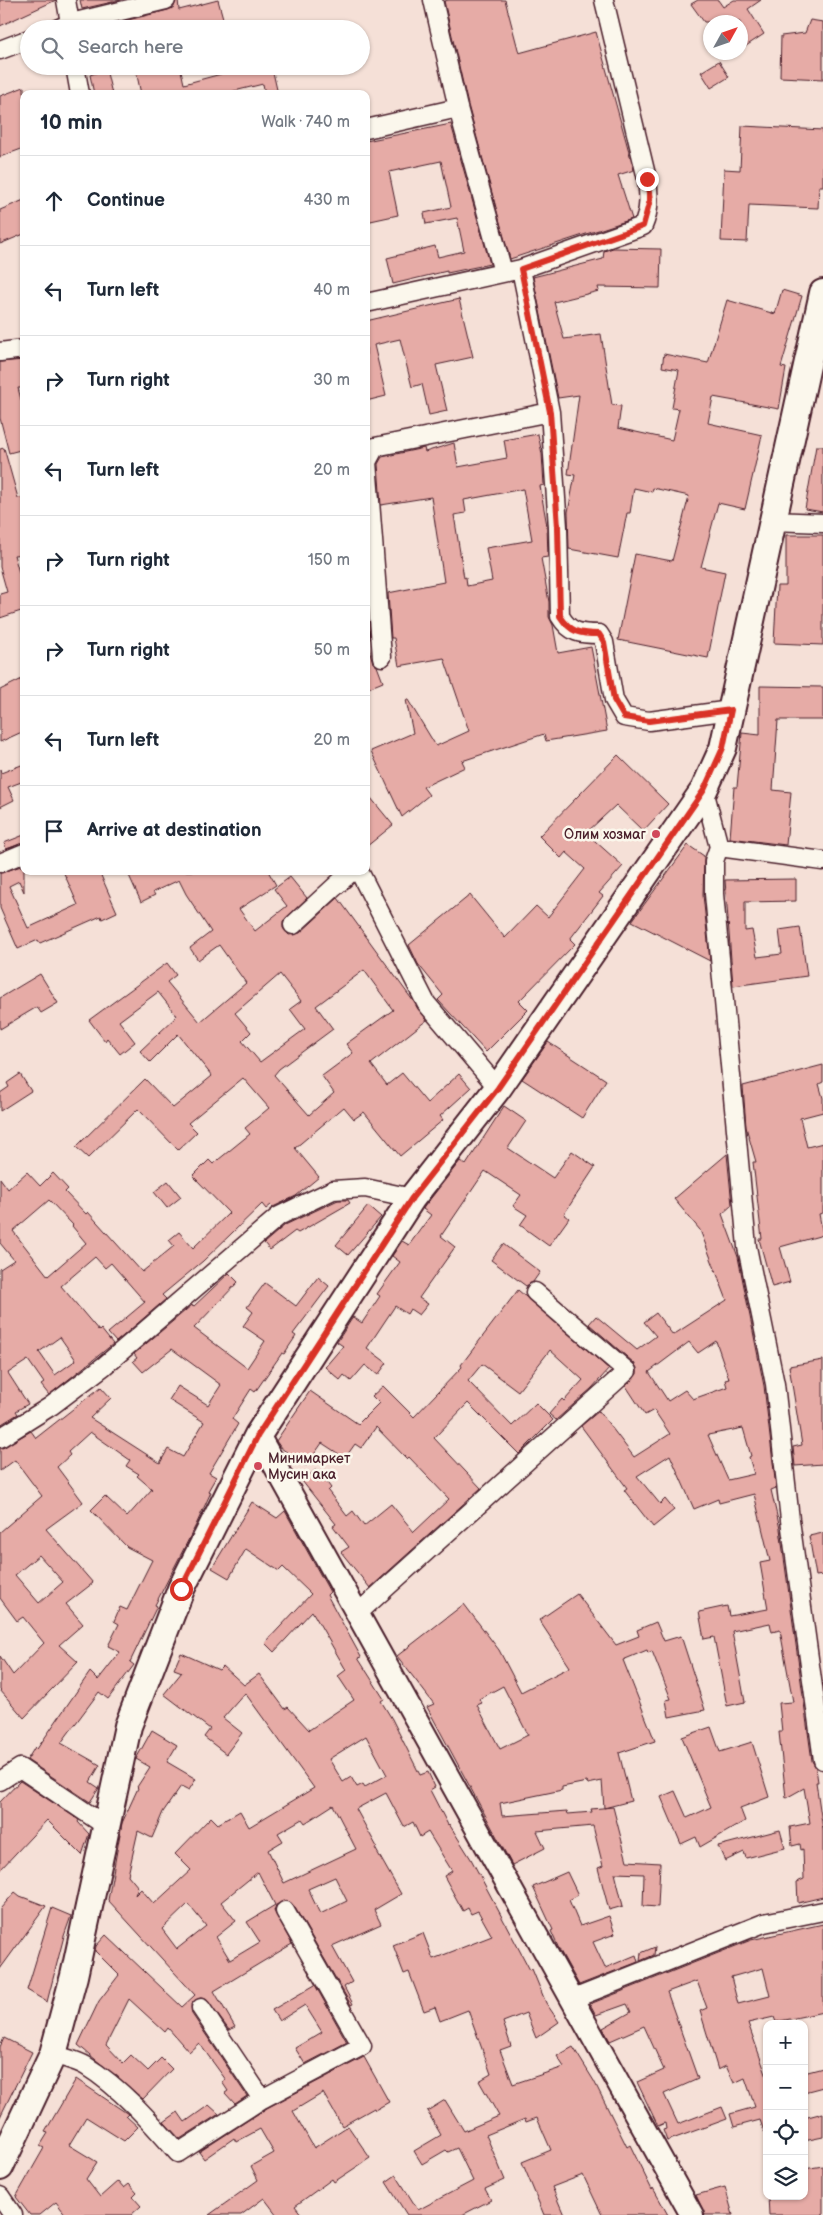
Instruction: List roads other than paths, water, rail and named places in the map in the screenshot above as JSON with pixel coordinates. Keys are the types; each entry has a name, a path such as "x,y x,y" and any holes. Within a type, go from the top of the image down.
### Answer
{"main road":[{"path":"0,2167 53,2054 74,1976 128,1726 181,1589 258,1435 412,1198 498,1088 704,790 723,748 823,293"}],"street":[{"path":"66,0 66,20"},
{"path":"92,20 166,0"},
{"path":"433,0 458,108 503,272"},
{"path":"370,302 521,269 643,226 650,200 647,179 604,0"},
{"path":"0,50 20,42"},
{"path":"77,75 79,90"},
{"path":"370,128 458,108"},
{"path":"521,269 550,412 558,527 560,616 567,627 583,634 599,634 604,642 614,700 624,717 649,721 731,710"},
{"path":"0,352 20,350"},
{"path":"370,454 375,448 550,412"},
{"path":"370,501 382,658"},
{"path":"773,521 823,523"},
{"path":"704,790 720,847 714,861 714,894 747,1247 775,1384 790,1520 823,1760"},
{"path":"720,847 823,861"},
{"path":"0,863 20,855"},
{"path":"293,925 348,875"},
{"path":"361,875 426,1003 498,1088"},
{"path":"0,1438 51,1406 104,1366 279,1216 333,1190 365,1188 412,1198"},
{"path":"358,1614 627,1371 535,1292"},
{"path":"258,1435 692,2215"},
{"path":"0,1781 20,1768 106,1826"},
{"path":"53,2054 85,2065 125,2097 178,2152 262,2100 362,2046 285,1911"},
{"path":"572,1999 764,1923 823,1911"},
{"path":"201,2008 262,2100"},
{"path":"0,2196 13,2215"}],"place":[{"name":"Олим хозмаг","path":"656,834"},
{"name":"Минимаркет Мусин ака","path":"258,1466"}]}
